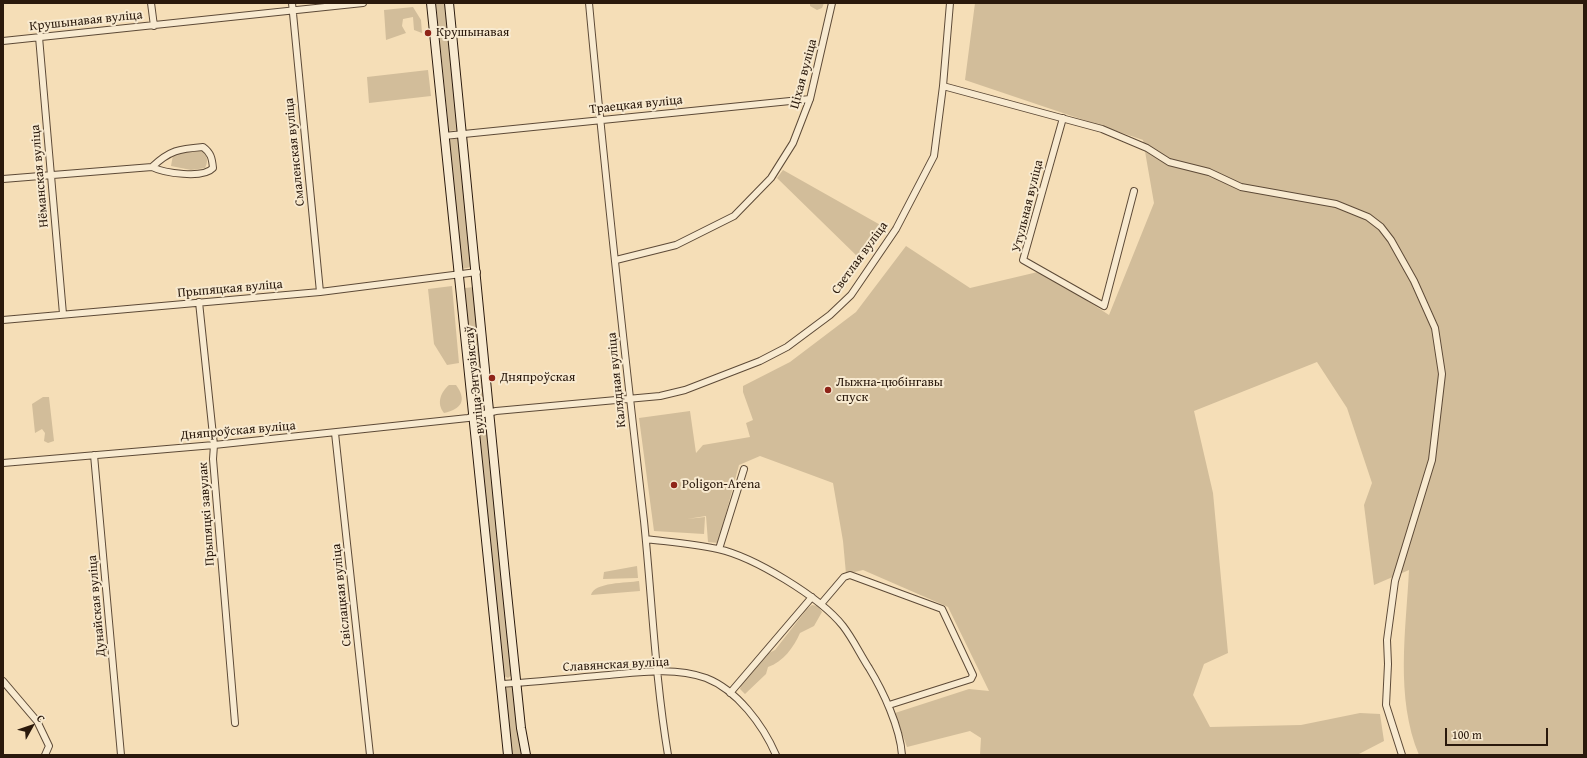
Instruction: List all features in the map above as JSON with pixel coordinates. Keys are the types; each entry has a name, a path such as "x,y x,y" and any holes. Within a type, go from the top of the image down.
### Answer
{"street":[{"path":"151,3 154,26"},
{"name":"Смаленская вуліца","path":"292,3 320,292"},
{"name":"Крушынавая вуліца","path":"3,41 363,3"},
{"name":"вуліца Энтузіястаў","path":"431,3 508,755"},
{"name":"вуліца Энтузіястаў","path":"449,3 477,272 505,574 521,728 526,755"},
{"name":"Калядная вуліца","path":"589,3 600,120 646,539 656,671 668,755"},
{"name":"Ціхая вуліца","path":"616,260 676,245 734,216 775,171 793,143 810,99 832,3"},
{"name":"Светлая вуліца","path":"474,417 490,413 660,396 685,390 760,361 787,347 830,315 851,295 896,229 934,156 943,86 950,3"},
{"name":"Нёманская вуліца","path":"39,37 63,314"},
{"path":"943,86 1102,129 1147,148 1169,162 1210,172 1241,187 1342,206 1368,217 1381,227 1391,240 1414,281 1435,328 1442,374 1432,460 1395,581 1387,640 1388,664 1386,705 1402,755"},
{"name":"Траецкая вуліца","path":"444,136 810,99"},
{"name":"Утульная вуліца","path":"1063,118 1024,260 1104,306 1134,191"},
{"path":"3,180 152,167 173,173 204,173 213,168 212,159 209,152 203,147 179,149 170,152 152,167"},
{"name":"Прыпяцкая вуліца","path":"3,320 320,292 477,272"},
{"name":"Прыпяцкі завулак","path":"199,302 214,446 213,467 235,723"},
{"name":"Дняпроўская вуліца","path":"3,463 214,446 474,417"},
{"name":"Свіслацкая вуліца","path":"335,433 370,755"},
{"name":"Дунайская вуліца","path":"94,455 121,755"},
{"path":"719,549 744,469"},
{"path":"646,539 719,549 746,559 812,597 821,604 843,626 874,676 889,704 902,755"},
{"path":"821,604 844,577 850,574 942,609 974,675 971,679 889,704"},
{"path":"730,693 812,597"},
{"name":"Славянская вуліца","path":"500,684 656,671 688,673 706,678 730,693 752,714 764,730 776,755"},
{"path":"3,681 36,721 49,746 45,755"}],"shaded area":[{"path":"436,3 446,3 458,130 449,131"},
{"path":"810,3 824,3 822,8 817,10 810,6"},
{"path":"975,3 1584,3 1584,755 1419,755 1412,733 1404,687 1409,570 1374,585 1364,505 1372,483 1347,408 1317,362 1194,411 1213,493 1228,653 1204,664 1193,695 1210,727 1301,725 1360,713 1380,714 1384,741 1357,755 980,755 981,738 970,731 907,747 895,713 969,689 989,691 948,607 863,570 846,574 843,541 833,483 760,456 739,465 718,543 708,542 706,516 687,519 705,517 704,534 654,531 639,418 690,411 696,453 703,445 750,437 746,423 753,420 743,392 743,386 790,362 856,312 906,246 970,288 1042,271 1109,315 1154,203 1143,140 965,80"},
{"path":"413,7 421,20 422,33 414,30 413,17 403,19 402,26 406,33 386,40 384,10"},
{"path":"428,70 431,96 369,103 367,77"},
{"path":"459,139 471,267 462,269 449,140"},
{"path":"192,150 203,151 205,153 207,164 205,168 191,170 171,166 173,155"},
{"path":"783,170 884,227 860,259 777,178"},
{"path":"452,286 459,363 447,365 434,344 428,289"},
{"path":"474,287 485,406 481,408 476,406 465,288"},
{"path":"449,385 456,385 462,399 459,406 444,413 440,405 440,398"},
{"path":"43,397 49,397 54,441 48,443 44,441 45,433 42,429 35,433 32,404"},
{"path":"483,420 488,423 512,675 508,678 502,675 479,423"},
{"path":"637,566 638,578 603,579 604,572"},
{"path":"639,581 640,591 591,595 593,591 604,585"},
{"path":"812,605 818,606 822,612 814,626 800,633 795,644 783,658 768,667 766,674 745,694 740,689 741,685 769,653 775,650 807,609"},
{"path":"512,686 522,755 512,755 505,690 507,687"}],"place":[{"name":"Крушынавая","path":"428,33"},
{"name":"Дняпроўская","path":"492,378"},
{"name":"Лыжна-цюбінгавы спуск","path":"828,390"},
{"name":"Poligon-Arena","path":"674,485"}]}
